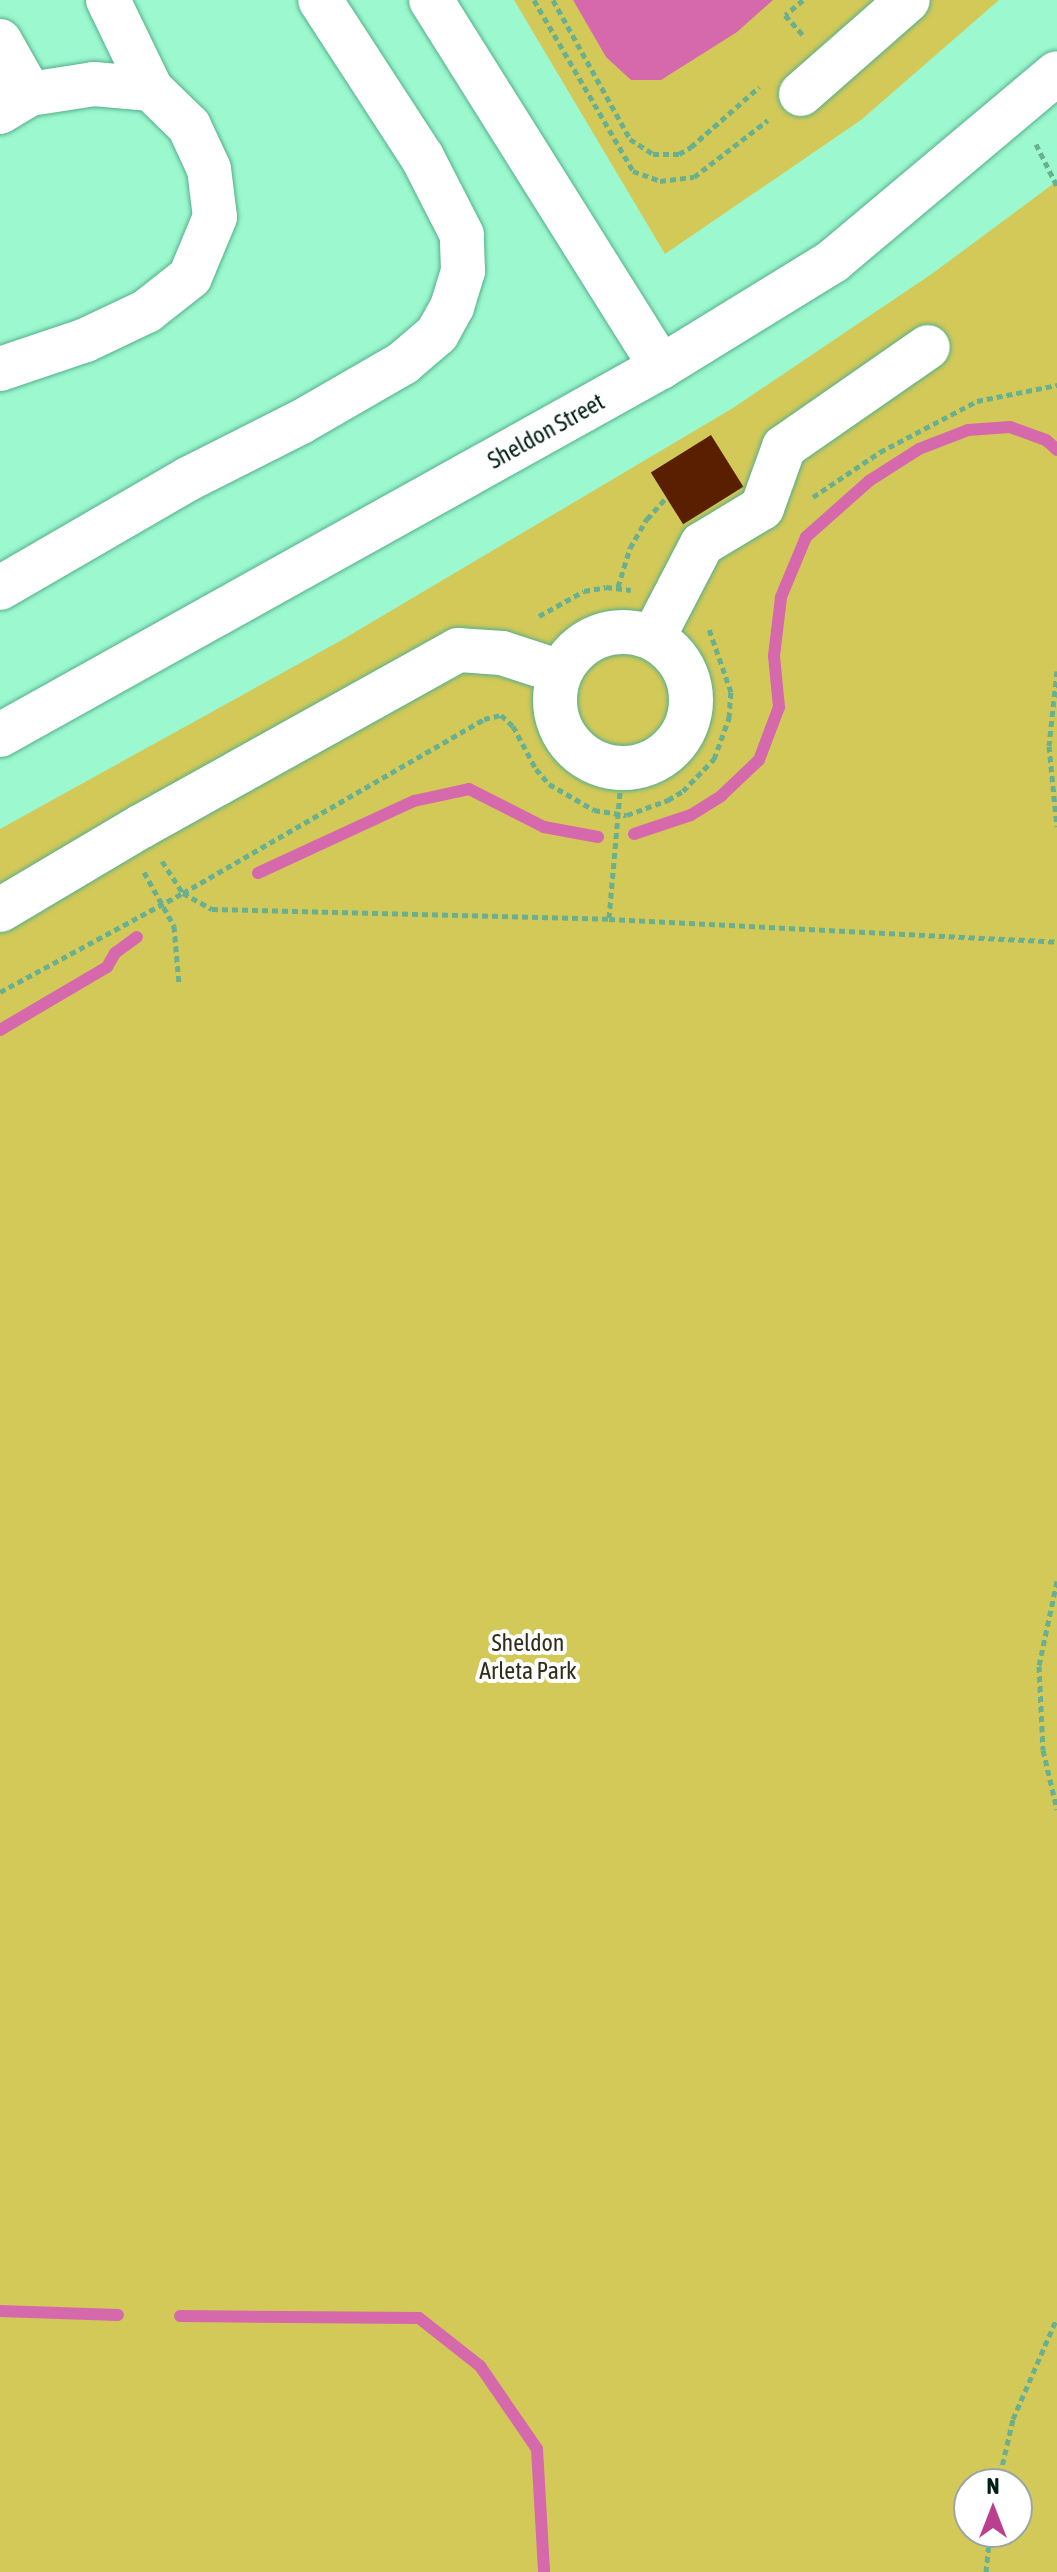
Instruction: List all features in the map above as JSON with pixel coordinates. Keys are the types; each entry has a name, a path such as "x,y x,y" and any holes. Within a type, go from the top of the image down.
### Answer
{"main road":[{"path":"0,369 86,340 147,311 190,277 215,217 209,169 189,126 151,89 108,0"},
{"path":"0,588 188,479 301,422 403,363 437,334 452,307 463,271 462,235 422,157 320,0"},
{"path":"431,0 661,367"},
{"path":"783,88 908,0"},
{"path":"0,41 15,103 94,84 151,89"},
{"name":"Sheldon Street","path":"0,735 661,367 833,261 1057,73"},
{"path":"653,638 702,544 762,508 784,447 928,347"},
{"path":"612,632 653,638 674,654 686,673 691,696 689,718 679,739 664,754 644,764 622,768 590,758 566,737 557,716 554,694 560,672 573,654 590,640 612,632"},
{"path":"0,910 131,832 458,650 502,653 560,672"}],"path":[{"path":"534,0 633,171 660,181 694,177 783,88"},
{"path":"553,0 630,139 653,154 679,154 783,88"},
{"path":"803,0 785,15 811,43"},
{"path":"803,504 880,452 977,401 1057,385"},
{"path":"618,587 630,548 647,519 666,498"},
{"path":"0,992 164,904 484,719 501,715 513,726 536,769 549,784 594,810 617,815 647,809 683,791 714,759 729,718 731,692 717,643 705,623 689,607 673,600 618,587 584,591 539,616"},
{"path":"1057,671 1049,746 1057,827"},
{"path":"609,919 622,768"},
{"path":"131,832 183,893 212,909 609,919 1057,942"},
{"path":"131,832 174,926 179,984"},
{"path":"1057,1581 1039,1666 1043,1750 1057,1809"},
{"path":"1002,2468 1013,2419 1057,2318"},
{"path":"986,2572 988,2548"}],"green space":[{"path":"514,0 999,0 861,120 665,254"},
{"name":"Sheldon Arleta Park","path":"1057,181 1057,2572 0,2572 0,829 340,641 733,408 933,273"}],"shaded area":[{"path":"573,0 773,0 737,32 661,80 631,80 606,57"}],"building":[{"path":"711,435 743,487 683,524 651,473"}],"waterway":[{"path":"634,834 691,815 721,796 759,760 779,707 774,656 781,597 806,537 869,481 919,449 968,430 1010,427 1046,440 1057,450"},
{"path":"258,873 414,801 469,789 544,827 598,837"},
{"path":"0,1030 107,967 115,953 137,937"},
{"path":"0,2311 118,2315"},
{"path":"180,2316 419,2318 480,2366 537,2449 544,2572"}]}
